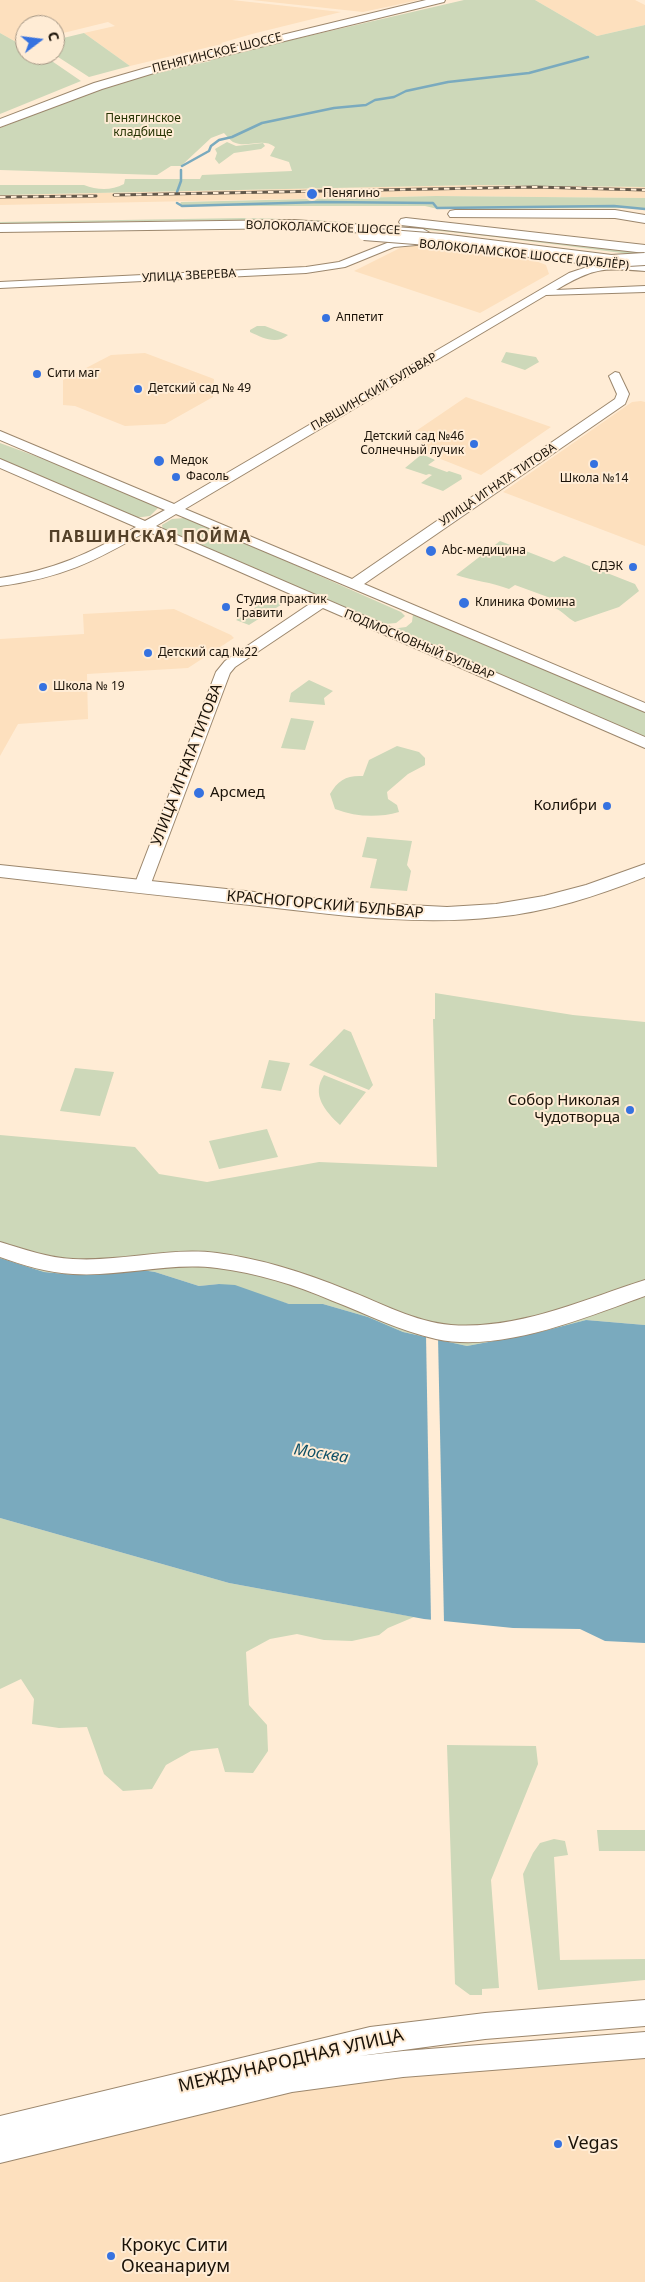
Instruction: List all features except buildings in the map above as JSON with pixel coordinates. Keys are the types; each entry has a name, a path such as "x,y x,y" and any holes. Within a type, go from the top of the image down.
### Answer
{"main road":[{"name":"ПЕНЯГИНСКОЕ ШОССЕ","path":"0,123 98,86 150,70 440,0"},
{"path":"268,214 331,213"},
{"name":"ВОЛОКОЛАМСКОЕ ШОССЕ","path":"0,218 268,214 408,222 645,250"},
{"path":"395,214 615,214 645,218"},
{"name":"ВОЛОКОЛАМСКОЕ ШОССЕ","path":"0,228 294,224 369,228 645,259"},
{"path":"47,235 170,225"},
{"path":"0,235 240,232 364,234 441,240 610,261 645,259"},
{"name":"КРАСНОГОРСКИЙ БУЛЬВАР","path":"0,871 350,910 401,914 470,914 538,906 614,884 645,870"}],"street":[{"name":"ВОЛОКОЛАМСКОЕ ШОССЕ (ДУБЛЁР)","path":"374,251 392,244 416,242 645,267"},
{"name":"УЛИЦА ЗВЕРЕВА","path":"0,285 306,270 341,265 374,251"},
{"path":"586,252 645,267"},
{"path":"558,258 573,264 575,270 573,275"},
{"name":"ПАВШИНСКИЙ БУЛЬВАР","path":"176,510 573,275 593,267 617,265"},
{"path":"545,292 645,289"},
{"name":"УЛИЦА ИГНАТА ТИТОВА","path":"353,585 621,401 623,394 615,376"},
{"name":"ПОДМОСКОВНЫЙ БУЛЬВАР","path":"0,435 645,708"},
{"name":"ПОДМОСКОВНЫЙ БУЛЬВАР","path":"0,463 645,743"},
{"path":"0,582 48,574 79,564 176,510"},
{"name":"УЛИЦА ИГНАТА ТИТОВА","path":"142,886 223,672 237,659 321,603"},
{"path":"379,627 392,627 408,621 409,611 406,606"},
{"path":"0,1249 64,1267 112,1266 167,1259 201,1259 259,1269 334,1292 412,1324 449,1333 482,1333 531,1323 612,1300 645,1288"},
{"name":"МЕЖДУНАРОДНАЯ УЛИЦА","path":"0,2130 370,2040 476,2027 645,2013"},
{"name":"МЕЖДУНАРОДНАЯ УЛИЦА","path":"0,2149 292,2078 403,2064 645,2045"}],"shaded area":[{"path":"0,0 232,0 341,12 130,66 84,33 115,26 108,22 65,33 65,15 15,15 15,41 0,33"},
{"path":"252,0 419,0 363,12"},
{"path":"535,0 635,0 645,5 645,25 597,36"},
{"path":"476,185 645,187 645,198 436,196 0,205 0,195"},
{"path":"418,245 536,261 546,265 549,274 480,313 354,271 400,248"},
{"name":"Детский сад № 49","path":"145,353 214,379 213,397 165,424 125,426 75,406 63,405 63,380 111,355"},
{"name":"Детский сад №46 Солнечный лучик","path":"466,397 551,427 481,475 428,454 416,431"},
{"name":"Школа №14","path":"632,402 645,402 645,546 503,492"},
{"path":"174,609 234,638 188,668 87,674 88,719 18,724 0,756 0,639 84,634 83,614"},
{"path":"645,2056 645,2282 0,2282 0,2161 289,2086"}],"green space":[{"path":"464,0 535,0 597,36 645,25 645,187 476,185 0,195 0,185 84,185 104,189 124,184 125,179 200,179 202,175 292,171 289,162 270,156 275,147 270,144 238,144 224,133 211,138 181,166 171,166 157,175 0,170 0,128 85,94 141,76"},
{"name":"Пенягинское кладбище","path":"0,33 15,41 15,65 58,65 81,81 0,114"},
{"name":"Пенягинское кладбище","path":"84,33 130,66 89,77 65,61 65,38"},
{"path":"227,142 236,146 263,143 265,146 261,149 234,153 219,164 215,159 217,153 215,149"},
{"path":"436,196 645,198 645,208 438,209 425,206 183,206 180,204 181,202"},
{"path":"243,218 294,219 444,230 645,253 645,256 453,232 337,223 211,220 0,224 0,222"},
{"path":"257,326 265,326 288,335 279,340 265,338 250,332 250,330"},
{"path":"506,352 536,357 539,362 525,370 501,362"},
{"path":"0,443 157,505 158,508 150,516 134,518 0,460"},
{"path":"422,454 435,460 428,465 461,475 462,479 443,491 421,483 432,475 426,475 405,468"},
{"path":"184,518 277,557 401,612 405,616 396,623 385,624 163,530 162,525 172,519"},
{"path":"500,541 554,562 564,556 635,584 639,591 619,607 575,622 553,607 556,600 515,585 509,589 456,575"},
{"path":"271,597 284,603 249,625 236,620"},
{"path":"413,614 645,712 645,738 391,629 406,627 412,622"},
{"path":"309,680 333,691 324,698 325,705 289,702 291,693"},
{"path":"291,718 314,721 305,750 281,748"},
{"path":"397,746 419,752 425,758 425,765 408,774 387,792 388,799 397,805 399,812 367,816 335,809 330,794 336,785 352,776 363,776 369,760"},
{"path":"367,837 412,841 407,865 411,871 407,891 370,888 377,859 362,857"},
{"path":"435,993 573,1015 645,1022 645,1325 586,1320 536,1333 467,1346 403,1332 368,1317 323,1304 289,1304 219,1284 199,1286 155,1272 142,1270 76,1275 44,1272 0,1258 0,1135 135,1147 159,1174 207,1182 319,1162 437,1167 433,1019 435,1019"},
{"path":"344,1029 351,1032 373,1085 369,1090 309,1065"},
{"path":"269,1060 290,1063 281,1091 261,1088"},
{"path":"75,1068 114,1072 100,1116 60,1111"},
{"path":"324,1075 366,1092 340,1125 329,1114 319,1096 320,1082"},
{"path":"267,1129 278,1157 219,1169 209,1141"},
{"path":"0,1518 229,1583 414,1617 388,1628 379,1635 352,1641 324,1640 297,1634 270,1639 246,1652 249,1705 267,1725 268,1751 253,1773 225,1772 218,1748 191,1751 166,1765 152,1789 123,1791 104,1774 87,1727 59,1728 32,1724 34,1699 21,1679 0,1689"},
{"path":"447,1745 536,1746 538,1764 491,1880 499,1988 482,1989 482,1995 470,1995 455,1984"},
{"path":"597,1830 645,1830 645,1851 599,1851"},
{"path":"554,1839 565,1841 568,1855 554,1857 560,1960 645,1959 645,1980 538,1990 523,1874 540,1843"}],"water":[{"name":"Москва","path":"0,1258 44,1272 76,1275 142,1270 155,1272 199,1286 235,1285 289,1304 323,1304 368,1317 403,1332 467,1346 536,1333 586,1320 645,1325 645,1643 605,1641 580,1629 513,1628 424,1619 229,1583 0,1518"}],"pier":[{"path":"426,1334 438,1337 444,1623 431,1622"}],"waterway":[{"path":"182,166 209,151 211,146 219,140 232,137 262,123 334,108 366,105 375,100 394,97 406,91 448,82 529,73 588,57"},
{"path":"177,192 181,181 181,170"},
{"path":"177,203 182,206 322,202 433,203 437,208 614,206 645,209"}],"railway":[{"path":"114,195 535,187 645,190"},
{"path":"0,197 96,196"}],"place":[{"name":"Пенягино","path":"312,194"},
{"name":"Аппетит","path":"326,318"},
{"name":"Сити маг","path":"37,374"},
{"name":"Детский сад № 49","path":"138,389"},
{"name":"Детский сад №46 Солнечный лучик","path":"474,444"},
{"name":"Медок","path":"159,461"},
{"name":"Школа №14","path":"594,464"},
{"name":"Фасоль","path":"176,477"},
{"name":"Abc-медицина","path":"431,551"},
{"name":"СДЭК","path":"633,567"},
{"name":"Клиника Фомина","path":"464,603"},
{"name":"Студия практик Гравити","path":"226,607"},
{"name":"Детский сад №22","path":"148,653"},
{"name":"Школа № 19","path":"43,687"},
{"name":"Арсмед","path":"199,793"},
{"name":"Колибри","path":"607,806"},
{"name":"Собор Николая Чудотворца","path":"630,1110"},
{"name":"Vegas","path":"558,2144"},
{"name":"Крокус Сити Океанариум","path":"111,2256"}],"district":[{"name":"ПАВШИНСКАЯ ПОЙМА","path":"150,537"}]}
